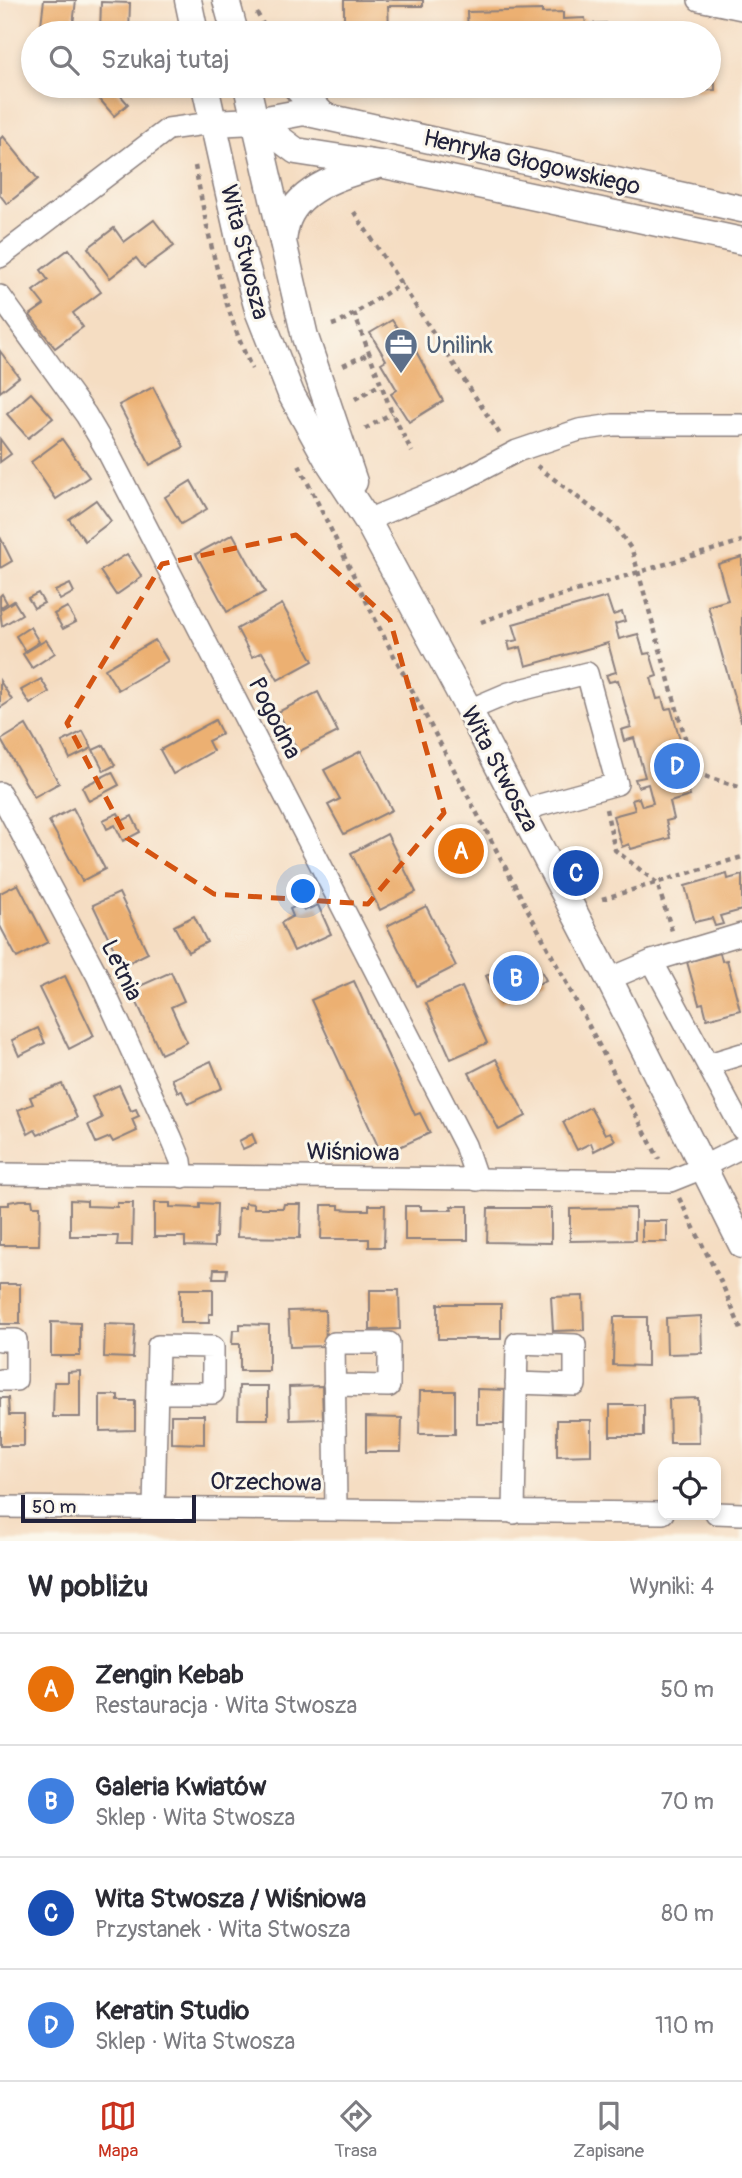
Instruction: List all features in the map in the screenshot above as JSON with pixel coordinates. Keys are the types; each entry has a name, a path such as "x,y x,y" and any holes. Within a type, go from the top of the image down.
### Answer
{"street":[{"path":"188,0 192,21"},
{"path":"699,0 742,9"},
{"name":"Wita Stwosza","path":"203,98 199,124 271,347 291,394 327,459 367,520 469,710 609,979 742,1245"},
{"name":"Wita Stwosza","path":"250,98 306,337 367,520"},
{"path":"307,98 323,115"},
{"name":"Henryka Głogowskiego","path":"199,124 256,121 304,112 742,209"},
{"name":"Henryka Głogowskiego","path":"256,121 296,151 380,164 742,241"},
{"path":"0,257 169,129 199,124"},
{"path":"283,241 288,219 306,196 321,186 380,164"},
{"name":"Pogodna","path":"0,296 86,415 109,454 458,1133 477,1180"},
{"path":"367,520 456,483 517,451 579,430 613,425 742,425"},
{"path":"469,710 509,693 587,673 617,784 523,812"},
{"name":"Letnia","path":"0,793 96,975 175,1146 183,1177"},
{"path":"609,979 652,961 742,934"},
{"path":"652,961 742,1129"},
{"path":"709,1064 742,1054"},
{"name":"Wiśniowa","path":"0,1174 670,1181 742,1147"},
{"path":"0,1340 16,1340 16,1380 0,1380"},
{"path":"514,1513 516,1383"},
{"name":"Orzechowa","path":"334,1385 336,1509"},
{"path":"153,1507 157,1393"},
{"name":"Orzechowa","path":"0,1507 658,1513"},
{"path":"721,1513 742,1514"}],"path":[{"path":"199,124 201,196 226,299 241,346 253,371"},
{"path":"354,212 504,442 615,526 632,550 695,773 742,788"},
{"path":"332,325 402,283"},
{"path":"354,313 393,413 412,452"},
{"path":"343,365 369,354"},
{"path":"355,399 381,384"},
{"path":"365,429 393,413"},
{"path":"296,458 382,633 670,1181 723,1286 742,1332"},
{"path":"481,622 742,541"},
{"path":"601,788 615,850 657,883 679,953"},
{"path":"602,899 742,857"}],"highlighted area":[{"path":"296,535 390,620 444,813 368,904 214,894 127,838 67,723 162,564"}],"building":[{"path":"44,0 76,0 73,21 41,21"},
{"path":"344,0 423,0 423,6 388,6 389,21 344,21"},
{"path":"101,2 130,3 129,21 100,21"},
{"path":"542,10 542,13 563,12 563,19 585,18 586,21 467,21 467,12"},
{"path":"99,98 123,98 128,104 114,116"},
{"path":"3,136 38,179 7,204 0,195 0,139"},
{"path":"154,220 174,246 144,268 136,258 110,278 88,248 114,228 124,242"},
{"path":"69,249 101,292 73,313 83,327 55,348 30,315 44,305 33,291 48,280 41,270"},
{"path":"392,320 409,346 412,344 443,401 409,422 391,394 397,390 381,363 386,360 370,333"},
{"path":"0,351 19,377 0,392"},
{"path":"153,387 184,447 150,465 119,405"},
{"path":"31,393 53,418 28,438 7,414"},
{"path":"0,439 11,454 0,462"},
{"path":"62,439 89,477 56,499 31,462"},
{"path":"191,481 207,509 181,524 165,497"},
{"path":"96,500 111,521 85,541 69,519"},
{"path":"233,534 265,592 227,612 196,554"},
{"path":"0,537 12,561 0,568"},
{"path":"127,554 142,577 116,595 100,571"},
{"path":"742,557 741,721 708,606 728,600 718,564"},
{"path":"70,584 74,592 60,600 55,591"},
{"path":"38,593 44,603 34,608 28,598"},
{"path":"2,594 7,603 0,608 0,596"},
{"path":"607,597 613,615 622,612 625,621 615,624 619,639 638,634 644,654 650,653 657,676 651,678 657,699 662,698 665,709 671,708 692,782 686,784 690,796 670,802 674,819 666,821 670,838 631,849 629,844 622,847 613,816 635,810 632,800 639,798 642,806 653,803 648,784 638,787 635,779 645,777 634,738 624,741 621,730 631,727 618,680 609,682 606,675 616,672 608,643 526,666 521,647 510,650 508,642 518,640 513,624"},
{"path":"14,601 22,614 2,626 0,610"},
{"path":"282,604 313,661 278,680 262,652 252,657 237,629"},
{"path":"67,607 76,622 63,629 54,614"},
{"path":"30,627 39,642 25,651 16,636"},
{"path":"46,640 55,653 32,668 23,654"},
{"path":"155,640 168,661 118,690 105,669"},
{"path":"41,679 49,692 30,704 21,690"},
{"path":"0,681 12,700 0,708"},
{"path":"318,692 338,732 298,752 278,712"},
{"path":"215,720 222,734 208,741 213,751 173,774 160,750"},
{"path":"26,725 59,783 34,797 1,740"},
{"path":"83,731 92,748 70,759 62,742"},
{"path":"104,745 115,765 104,771 93,750"},
{"path":"361,751 392,810 344,834 328,805 340,799 324,770"},
{"path":"112,772 119,785 89,801 82,787"},
{"path":"73,808 105,869 82,881 49,821"},
{"path":"118,813 122,821 132,816 140,832 123,841 115,825 107,829 103,820"},
{"path":"465,831 480,862 458,872 443,841"},
{"path":"387,834 416,892 380,910 351,853"},
{"path":"727,874 728,879 742,875 742,910 720,916 723,924 715,926 712,918 695,922 685,886"},
{"path":"18,884 48,942 17,958 0,926 0,893"},
{"path":"119,893 148,953 122,966 93,905"},
{"path":"300,904 304,911 318,905 331,934 294,951 281,923 293,916 290,909"},
{"path":"426,906 456,966 417,986 387,926"},
{"path":"194,916 207,942 188,952 174,926"},
{"path":"531,952 546,980 500,1004 486,976"},
{"path":"720,953 722,961 727,960 740,1010 707,1019 703,1003 699,1004 687,962"},
{"path":"171,972 184,1001 171,1007 187,1042 161,1054 131,990"},
{"path":"65,976 94,1036 69,1049 39,988"},
{"path":"354,981 415,1115 420,1113 430,1133 382,1155 311,1000"},
{"path":"462,987 487,1043 451,1059 426,1003"},
{"path":"38,1028 45,1043 19,1056 12,1040"},
{"path":"496,1059 526,1116 499,1130 469,1073"},
{"path":"211,1061 222,1088 188,1104 172,1079"},
{"path":"62,1084 77,1118 38,1135 35,1130 28,1134 18,1110 33,1104 30,1097"},
{"path":"119,1085 131,1111 136,1109 139,1116 132,1119 137,1131 113,1142 110,1137 96,1143 88,1125 102,1118 92,1097"},
{"path":"590,1107 605,1134 610,1132 615,1140 594,1151 591,1143 577,1150 563,1122"},
{"path":"252,1134 256,1143 243,1149 239,1141"},
{"path":"32,1200 33,1206 40,1206 39,1245 0,1245 0,1205 9,1205 9,1202"},
{"path":"70,1200 87,1201 87,1206 117,1207 117,1203 133,1203 132,1245 117,1245 118,1236 70,1236"},
{"path":"154,1203 170,1203 170,1207 200,1208 200,1203 217,1204 214,1247 185,1246 185,1237 154,1237"},
{"path":"245,1203 254,1204 254,1208 283,1208 284,1204 301,1204 300,1238 237,1237 238,1208 245,1208"},
{"path":"322,1205 339,1205 339,1209 369,1210 369,1205 385,1205 384,1247 369,1247 369,1239 321,1239"},
{"path":"405,1206 421,1206 421,1210 452,1210 451,1206 468,1206 468,1240 405,1240"},
{"path":"488,1208 551,1208 551,1243 487,1242"},
{"path":"635,1208 635,1240 570,1241 570,1209"},
{"path":"642,1221 667,1221 667,1242 642,1242"},
{"path":"214,1269 227,1269 226,1278 213,1278"},
{"path":"0,1284 20,1284 20,1324 0,1324"},
{"path":"180,1289 213,1289 213,1314 209,1314 209,1323 180,1323"},
{"path":"370,1290 399,1290 400,1329 370,1330"},
{"path":"583,1296 584,1330 553,1331 551,1297"},
{"path":"438,1304 501,1304 501,1339 438,1339"},
{"path":"325,1310 326,1346 290,1347 288,1311"},
{"path":"701,1316 702,1353 667,1354 666,1318"},
{"path":"614,1317 647,1317 647,1366 613,1365"},
{"path":"51,1322 80,1323 80,1356 51,1356"},
{"path":"105,1324 135,1325 133,1358 104,1357"},
{"path":"240,1324 269,1325 269,1371 240,1371 240,1344 232,1344 233,1330 240,1330"},
{"path":"80,1371 80,1417 53,1417 54,1382 68,1382 68,1372"},
{"path":"239,1386 268,1386 268,1419 238,1419"},
{"path":"322,1386 323,1419 290,1420 289,1387"},
{"path":"477,1389 505,1390 504,1424 477,1424"},
{"path":"420,1391 455,1391 455,1434 419,1434"},
{"path":"100,1395 118,1395 118,1401 135,1401 135,1430 100,1431"},
{"path":"0,1398 8,1398 9,1415 24,1415 24,1446 0,1446"},
{"path":"698,1398 699,1443 670,1443 669,1399"},
{"path":"610,1405 644,1405 644,1436 610,1436"},
{"path":"171,1415 204,1415 204,1444 171,1443"},
{"path":"366,1417 402,1418 401,1452 366,1452"},
{"path":"557,1420 591,1420 591,1455 557,1456"}],"place":[{"name":"Unilink","path":"401,375"},
{"name":"Keratin Studio","path":"677,766"},
{"name":"Zengin Kebab","path":"461,851"},
{"name":"Wita Stwosza / Wiśniowa","path":"576,873"},
{"name":"Galeria Kwiatów","path":"516,978"}]}
